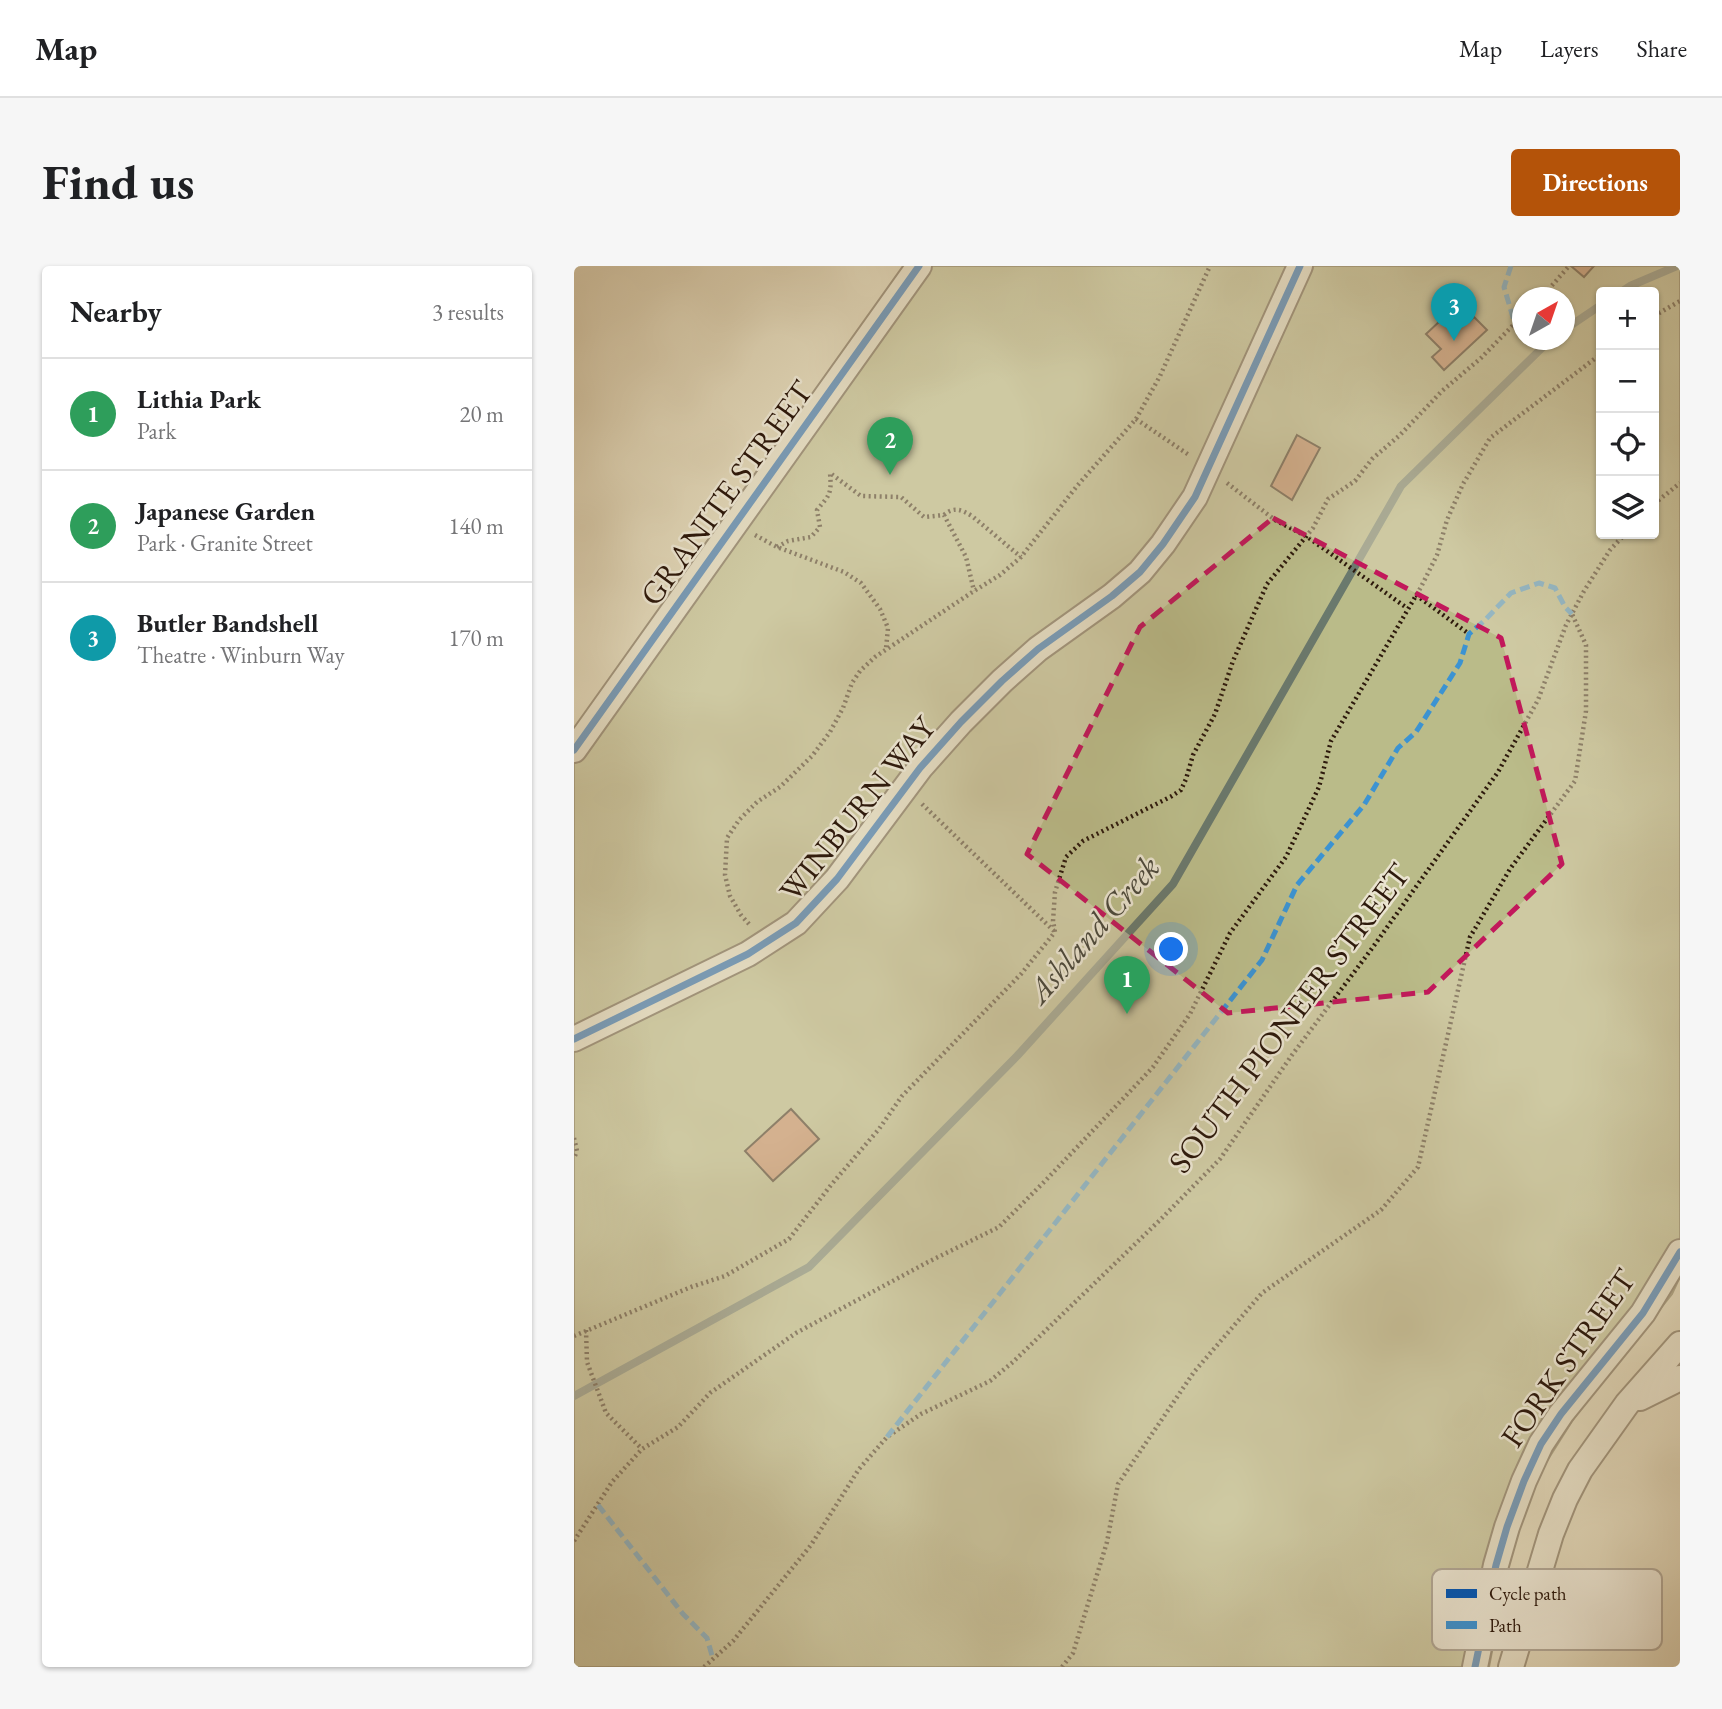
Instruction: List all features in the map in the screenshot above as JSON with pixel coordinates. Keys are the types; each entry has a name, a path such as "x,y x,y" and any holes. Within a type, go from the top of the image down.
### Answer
{"street":[{"name":"GRANITE STREET","path":"574,750 919,266"},
{"name":"WINBURN WAY","path":"574,1039 703,978 748,954 796,923 837,879 920,768 961,722 1038,649 1112,596 1140,572 1195,497 1300,266"},
{"name":"FORK STREET","path":"1495,1569 1507,1527 1541,1444 1561,1414 1643,1312 1680,1252"},
{"path":"1541,1569 1565,1499 1580,1470 1627,1404 1680,1344"},
{"path":"1627,1404 1680,1378"},
{"path":"1511,1667 1516,1650"}],"path":[{"path":"766,942 741,915 730,896 725,875 727,838 739,820 757,802 780,787 811,756 830,732 860,671 886,649 1000,575 1021,557 1077,486 1136,419 1160,376 1210,266"},
{"path":"1551,287 1569,266"},
{"path":"1659,313 1680,301"},
{"path":"574,1336 724,1276 789,1239 879,1129 902,1096 1021,974 1055,932 1055,892 1066,857 1083,841 1181,790 1193,755 1215,714 1233,662 1267,584 1313,528 1328,499 1355,481 1372,458 1400,435 1512,326"},
{"path":"574,1541 612,1482 642,1449 678,1427 710,1393 796,1333 999,1227 1153,1068 1190,1014 1230,933 1286,857 1319,787 1331,741 1437,555 1447,520 1463,484 1490,438 1596,358"},
{"path":"777,547 789,541 811,537 820,527 817,510 828,500 830,473 861,496 901,497 924,517 944,515 956,509 964,512 1021,557"},
{"path":"1659,500 1680,483"},
{"path":"944,515 966,557 974,590"},
{"path":"734,524 777,547 844,572 860,583 880,609 888,628 886,649"},
{"path":"1306,536 1408,608"},
{"path":"1416,595 1469,634"},
{"path":"1062,1667 1073,1653 1103,1554 1118,1484 1194,1372 1262,1293 1381,1210 1418,1167 1470,937 1510,869 1575,780 1586,711 1586,645 1572,614"},
{"path":"905,788 1055,932"},
{"path":"574,1138 578,1151 574,1158"},
{"path":"586,1331 587,1362 606,1413 642,1449"}],"highlighted area":[{"path":"1273,518 1501,638 1562,864 1428,992 1228,1013 1027,854 1140,627"}],"green space":[{"path":"919,266 1680,266 1680,1277 1672,1294 1576,1415 1540,1472 1516,1527 1508,1569 1432,1569 1432,1650 1492,1650 1489,1667 574,1667 574,750"}],"building":[{"path":"1571,266 1594,266 1584,277"},
{"path":"1456,306 1470,321 1474,317 1487,330 1444,370 1432,357 1441,349 1426,334"},
{"path":"1297,435 1320,448 1292,500 1271,486"},
{"path":"791,1109 819,1139 773,1181 745,1151"}],"waterway":[{"name":"Ashland Creek","path":"1628,287 1677,266"},
{"name":"Ashland Creek","path":"1575,323 1596,308"},
{"name":"Ashland Creek","path":"574,1396 809,1267 1017,1056 1173,884 1401,486 1540,350"}],"marked path":[{"path":"1511,266 1504,287 1512,314"},
{"path":"887,1437 1262,960 1297,885 1364,805 1398,748 1416,732 1460,663 1469,634 1511,593 1539,583 1555,588 1572,614"},
{"path":"598,1505 683,1614 707,1638 713,1659"}],"cycle path":[{"path":"574,750 919,266"},
{"path":"574,1039 748,954 796,923 837,879 920,768 961,722 1038,649 1112,596 1140,572 1195,497 1300,266"},
{"path":"1495,1569 1507,1527 1541,1444 1561,1414 1643,1313 1680,1252"},
{"path":"1475,1667 1478,1650"}],"place":[{"name":"Butler Bandshell","path":"1454,341"},
{"name":"Japanese Garden","path":"890,475"},
{"name":"Lithia Park","path":"1127,1014"}]}
